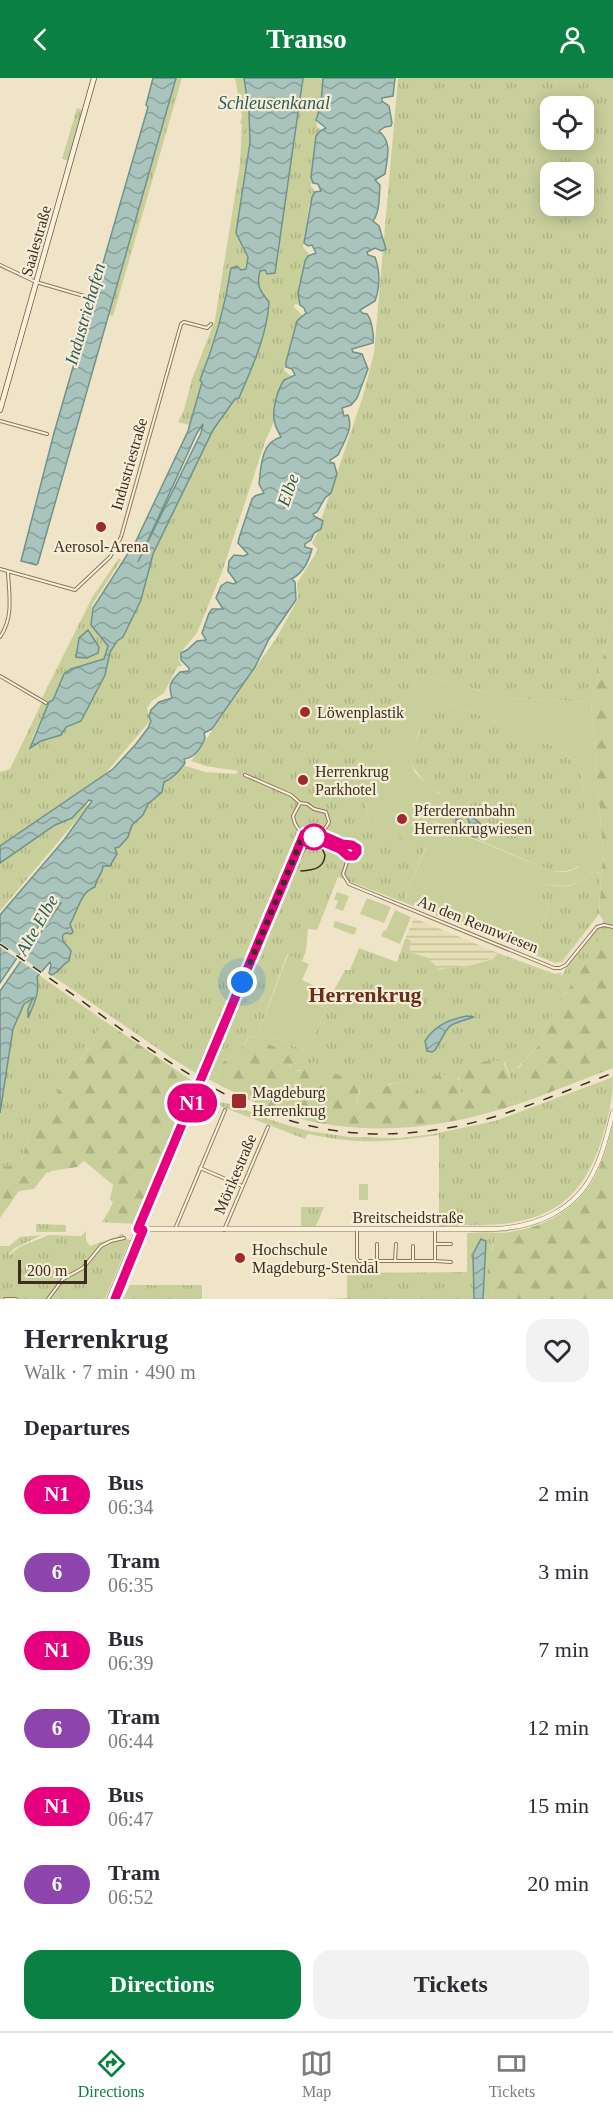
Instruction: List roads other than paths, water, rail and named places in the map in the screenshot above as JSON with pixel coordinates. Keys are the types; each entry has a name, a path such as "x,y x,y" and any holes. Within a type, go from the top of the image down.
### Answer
{"main road":[{"name":"Saalestraße","path":"0,410 94,78"}],"street":[{"path":"0,265 36,282 84,296"},
{"name":"Industriestraße","path":"8,572 72,590 79,589 109,559 120,540 181,324 184,322 207,328 211,324"},
{"path":"0,421 47,434"},
{"path":"0,569 8,572 10,612 0,637"},
{"path":"0,676 46,703"},
{"path":"245,775 289,795 300,803 309,804 314,809 327,813 328,824 319,834"},
{"path":"300,803 293,819 297,827 306,834 340,849 349,856 357,854 355,846 342,844 319,834 306,834"},
{"path":"115,1299 141,1230 306,834"},
{"name":"An den Rennwiesen","path":"349,856 343,875 349,884 554,968 566,965 598,926 613,927"},
{"path":"175,1230 225,1110"},
{"name":"Breitscheidstraße","path":"141,1230 513,1228 533,1224 554,1214 577,1196 593,1173 613,1112"},
{"name":"Mörikestraße","path":"224,1230 268,1127"},
{"path":"200,1168 242,1186"},
{"path":"435,1229 435,1261"},
{"path":"109,1299 141,1230"},
{"path":"357,1230 357,1260 451,1262"},
{"path":"48,1299 63,1279 84,1267 100,1247 110,1241 124,1238"},
{"path":"377,1244 377,1261"},
{"path":"395,1261 396,1244"},
{"path":"435,1244 452,1244"},
{"path":"413,1246 413,1261"},
{"path":"5,1299 16,1299"}],"water":[{"path":"153,78 176,78 36,565 21,561 54,433 148,107 146,105"},
{"name":"Schleusenkanal","path":"244,78 303,78 275,273 267,274 265,270 260,271 258,281 263,295 269,302 268,315 258,351 239,398 235,399 213,430 153,554 141,600 123,637 117,641 110,652 105,675 81,721 66,727 61,735 41,741 30,748 49,702 53,700 64,674 71,669 104,659 108,646 91,625 93,608 136,541 188,431 202,382 200,380 219,325 231,268 237,266 241,270 246,269 248,257 236,233 250,142 249,112","holes":["203,424 201,433 138,562"]},
{"path":"323,78 395,78 393,96 382,98 382,101 389,106 392,123 391,126 379,131 388,146 388,157 385,174 375,180 380,185 378,209 373,221 379,226 386,249 382,251 375,248 367,252 368,255 375,257 379,285 375,301 360,310 367,314 370,320 373,343 352,349 353,352 362,354 368,369 357,398 351,405 342,408 344,416 348,415 349,431 338,455 330,460 334,463 337,474 331,493 313,514 323,521 321,529 314,533 311,540 305,544 305,547 312,549 309,558 303,570 292,579 295,582 296,600 269,639 255,667 212,729 204,733 205,738 199,749 191,757 184,759 185,763 179,771 164,782 162,792 148,804 143,815 132,825 128,837 119,847 115,848 117,854 110,866 103,866 95,887 83,897 70,924 73,932 63,935 64,942 71,951 69,961 51,975 49,973 50,962 37,977 37,993 28,1018 28,1009 33,998 24,1004 13,1029 0,1113 0,991 61,903 58,903 38,927 0,983 0,915 64,840 92,801 89,800 72,818 55,825 0,863 0,846 113,769 136,744 148,728 151,721 149,716 151,710 159,702 172,698 170,687 172,681 180,672 189,671 181,660 181,653 197,641 206,640 202,633 209,613 212,609 223,609 216,598 221,586 227,582 234,584 236,582 228,571 229,561 234,555 248,554 238,543 239,538 252,499 264,493 259,484 263,456 269,444 281,437 274,419 275,402 284,380 295,375 292,369 286,367 286,362 297,321 306,313 300,305 298,293 305,261 308,256 316,253 312,245 308,246 304,243 312,197 315,192 321,191 318,184 313,183 311,177 316,136 326,128 316,120 321,104"},
{"path":"88,630 99,647 98,653 87,658 76,657 79,638"},
{"path":"463,814 477,821 482,826 481,836 474,837 459,830 456,825 456,816","holes":["463,816 468,818 470,828 468,831 463,831 458,826 458,819"]},
{"path":"467,1016 474,1017 453,1024 435,1050 427,1051 425,1041 433,1031 449,1021"},
{"path":"481,1239 486,1241 483,1299 474,1299 473,1254"}],"tram line":[{"path":"113,1299 290,881 305,849 313,844 322,848 325,855 323,863 314,869 301,871"}],"railway":[{"path":"0,944 190,1075 230,1097 271,1114 313,1127 358,1133 406,1133 458,1126 517,1109 613,1073"}],"place":[{"name":"Aerosol-Arena","path":"101,527"},
{"name":"Löwenplastik","path":"305,712"},
{"name":"Herrenkrug Parkhotel","path":"303,780"},
{"name":"Pferderennbahn Herrenkrugwiesen","path":"402,819"},
{"name":"Magdeburg Herrenkrug","path":"239,1101"},
{"name":"Hochschule Magdeburg-Stendal","path":"240,1258"}],"district":[{"name":"Herrenkrug","path":"365,994"}],"water label":[{"name":"Industriehafen","path":"85,314"},
{"name":"Elbe","path":"288,490"},
{"name":"Alte Elbe","path":"37,925"}]}
